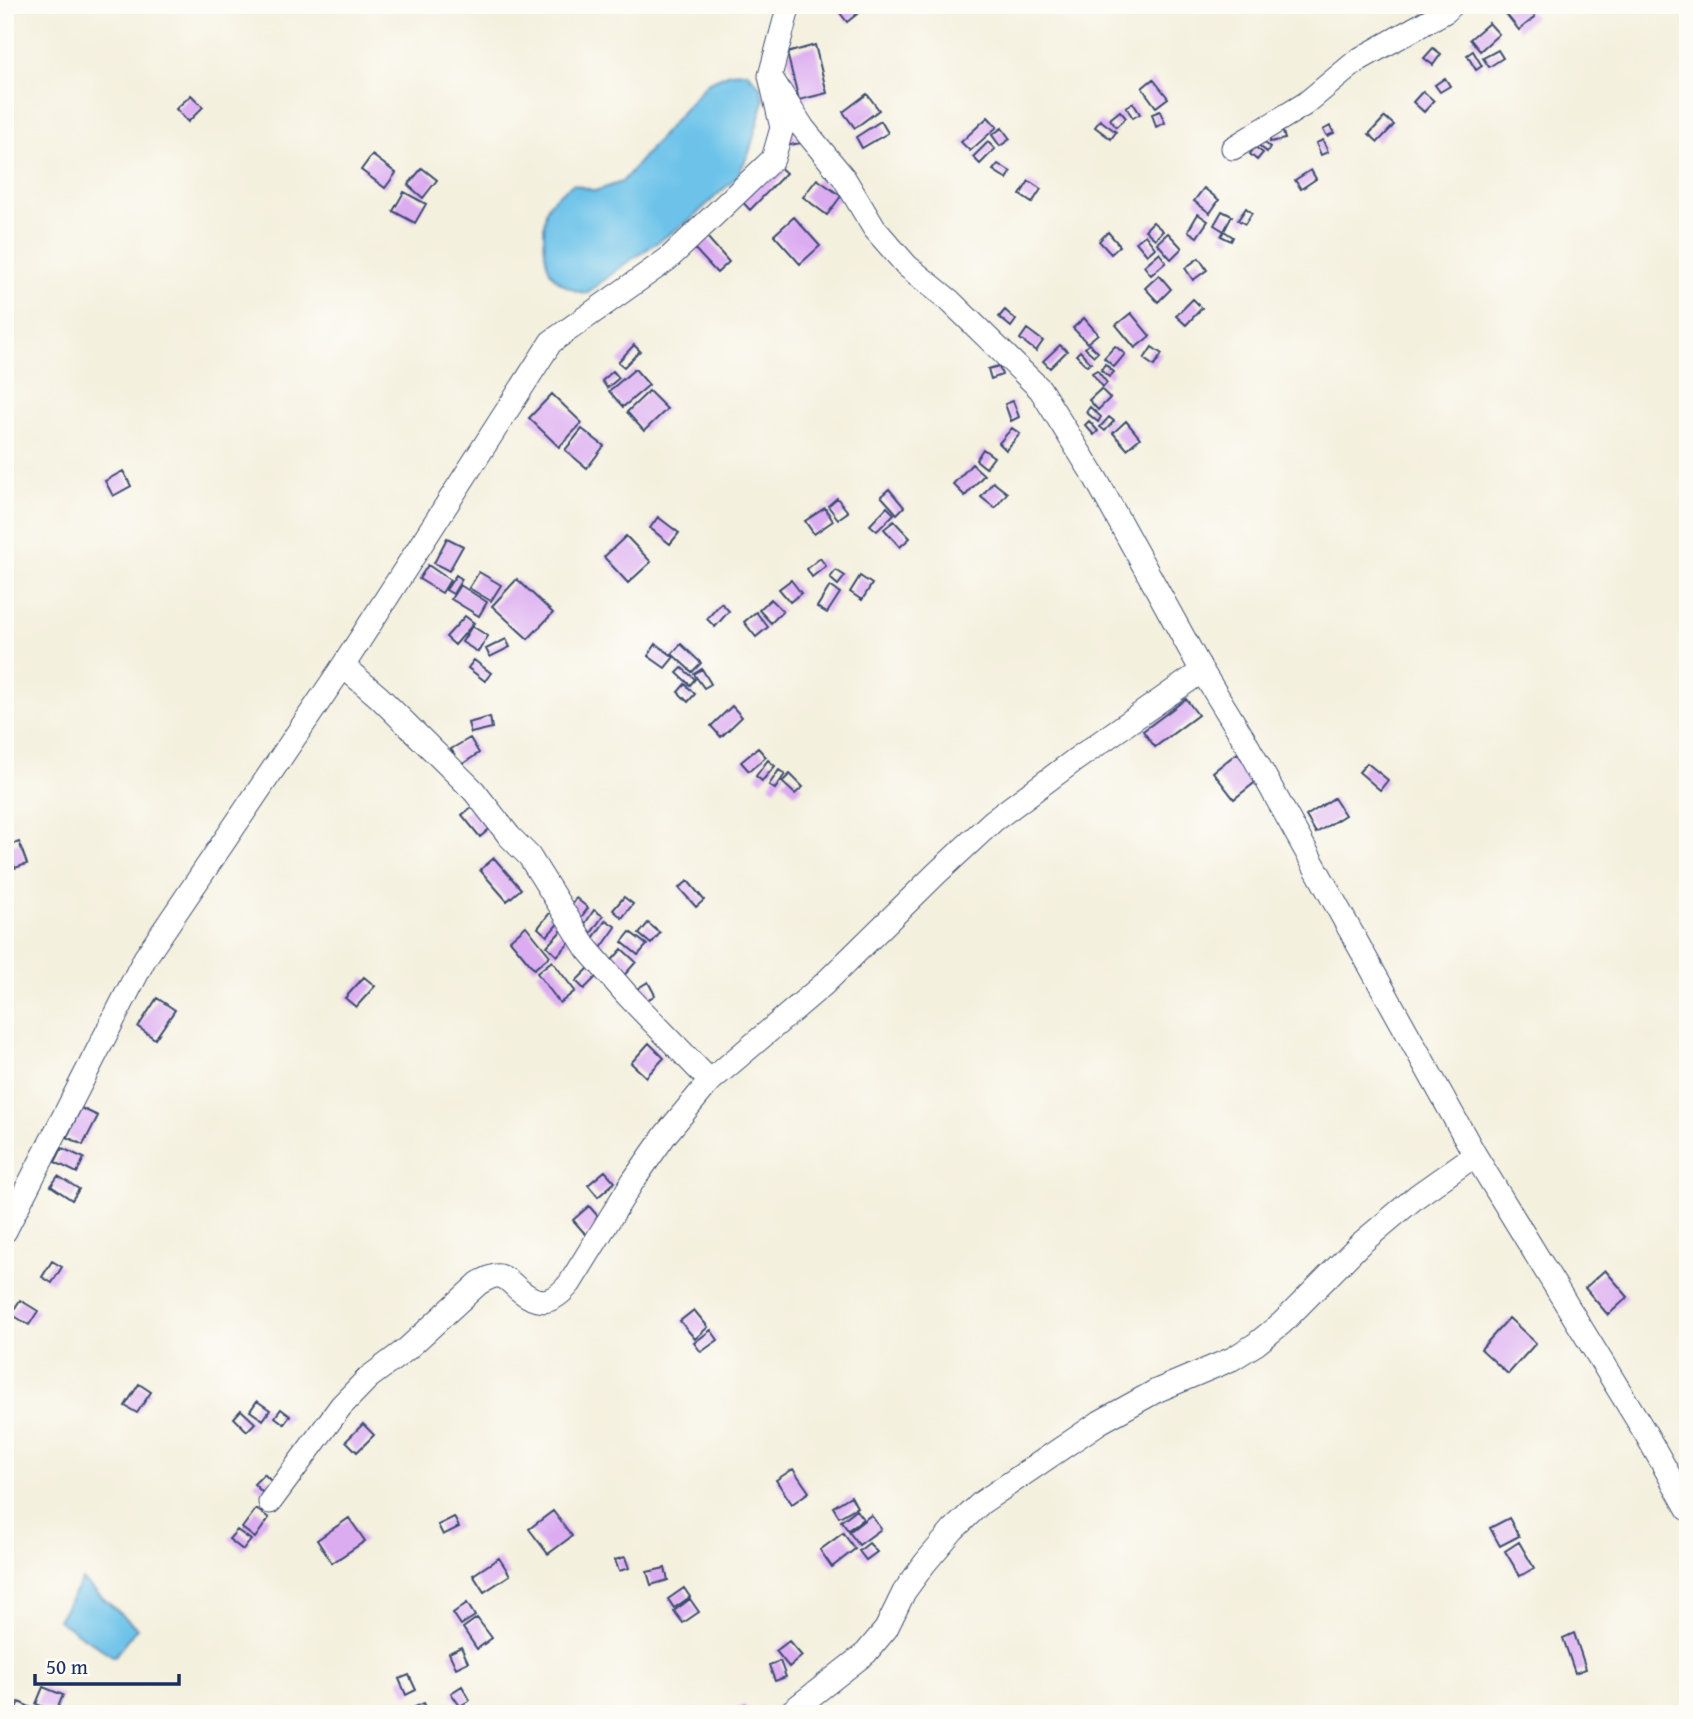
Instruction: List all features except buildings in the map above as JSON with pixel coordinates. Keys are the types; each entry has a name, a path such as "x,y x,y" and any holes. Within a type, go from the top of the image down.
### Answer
{"street":[{"path":"5,1231 145,958 343,666 551,342 668,259 774,159 782,128 770,76 789,5"},
{"path":"1233,148 1305,104 1358,60 1446,11 1452,5"},
{"path":"770,76 803,128 844,178 874,228 907,266 950,302 1040,388 1096,479 1202,671 1245,741 1475,1155 1646,1434 1688,1509"},
{"path":"343,666 379,697 474,791 510,837 529,856 587,949 710,1081"},
{"path":"270,1502 341,1406 359,1387 407,1349 479,1283 499,1276 509,1280 532,1299 542,1301 561,1295 633,1181 666,1134 710,1081 823,985 993,821 1202,671"},
{"path":"788,1714 866,1653 886,1629 904,1592 925,1563 981,1503 1100,1422 1156,1391 1232,1359 1256,1344 1282,1323 1359,1245 1418,1196 1475,1155"}],"water":[{"path":"747,72 760,86 764,100 749,153 737,177 690,220 587,293 561,283 550,271 544,238 546,212 553,200 573,184 595,191 622,182 707,83 730,73"},
{"path":"82,1580 137,1628 114,1657 58,1620"}]}
